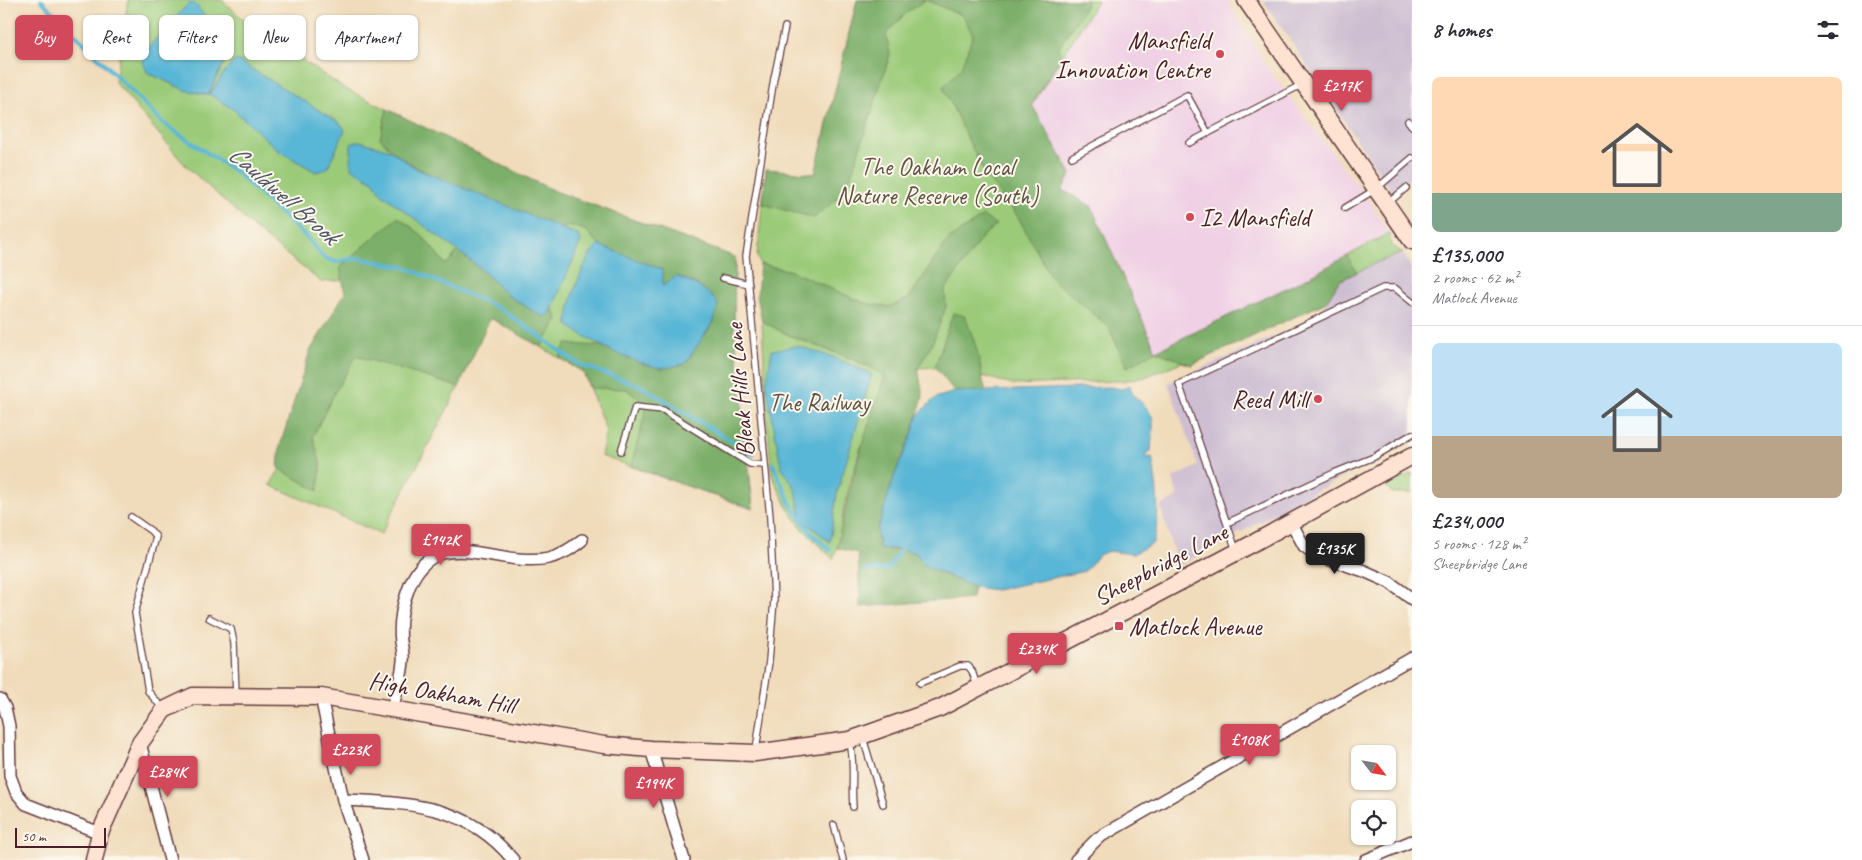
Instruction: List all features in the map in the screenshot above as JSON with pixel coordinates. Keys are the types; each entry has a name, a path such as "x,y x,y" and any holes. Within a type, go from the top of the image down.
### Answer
{"street":[{"path":"1246,0 1412,241"},
{"name":"Sheepbridge Lane","path":"756,753 856,738 940,708 1237,552 1412,456"},
{"path":"1291,522 1304,546 1316,555 1372,574 1389,582 1412,599"},
{"path":"392,709 404,661 400,620 407,592 424,562 438,553 451,550 512,558 547,558 566,552 582,540"},
{"path":"1076,860 1098,838 1412,658"},
{"name":"High Oakham Hill","path":"94,860 100,833 140,743 164,710 193,696 321,697 604,745 651,750 756,753"},
{"path":"321,697 343,800 363,860"},
{"path":"0,699 6,708 9,726 5,776 16,792 26,804 100,833"},
{"path":"140,743 170,860"},
{"path":"651,750 684,860"},
{"path":"343,800 398,802 431,807 471,822 513,860"},
{"path":"1366,860 1412,841"}],"lane":[{"name":"Bleak Hills Lane","path":"756,753 769,661 774,600 770,518 746,256 774,78 785,27"},
{"path":"1189,143 1303,84"},
{"path":"1072,157 1188,95 1208,133"},
{"path":"1345,208 1376,189 1412,158"},
{"path":"1387,204 1406,188"},
{"path":"723,278 749,284"},
{"path":"1237,552 1179,384 1383,288 1395,288 1412,302"},
{"path":"621,451 635,407 663,410 750,464 764,465"},
{"path":"1227,523 1334,473 1374,457 1412,434"},
{"path":"131,517 151,531 156,537 135,612 148,691 164,710"},
{"path":"209,618 231,629 234,643 236,696"},
{"path":"920,683 960,666 968,666 972,671 978,688"},
{"path":"856,738 883,804"},
{"path":"853,807 851,782 856,738"},
{"path":"834,824 843,860"}],"shaded area":[{"path":"1098,0 1227,0 1269,70 1372,205 1389,233 1307,278 1156,351 1091,206 1062,190 1032,104"},
{"path":"1263,0 1412,0 1412,176 1392,192"},
{"path":"1403,253 1412,271 1412,439 1178,566 1160,506 1178,497 1173,478 1198,466 1168,383 1317,318 1339,281 1378,262"}],"green space":[{"path":"128,0 222,0 244,20 244,60 302,60 342,87 552,190 735,257 734,325 753,509 601,456 606,430 583,372 499,322 402,276 321,282 261,234 185,165 115,82 118,60 149,60 149,15 126,15"},
{"name":"The Oakham Local Nature Reserve (South)","path":"857,0 1098,0 1032,105 1071,174 1062,190 1091,206 1156,351 1307,278 1389,233 1391,245 1403,253 1378,262 1339,281 1326,302 1191,365 1182,362 1145,377 1123,381 1013,385 980,375 948,380 935,367 918,368 889,307 864,303 791,271 760,264 757,256 766,169 815,174"},
{"path":"857,0 925,0 906,13 886,34 890,55 846,191 814,218 763,204 766,169 815,174"},
{"path":"926,0 1087,0 1085,7 1059,47 1060,58 1032,105 1071,174 1062,190 1091,206 1156,351 1127,367 1108,326 1052,279 1018,217 985,175 943,87 961,68 973,35 963,16"},
{"path":"387,109 552,190 735,257 734,325 753,509 631,466 647,406 626,389 590,388 583,372 559,358 566,344 600,346 662,368 685,364 714,321 698,285 677,276 663,286 611,250 599,245 587,231 570,225 561,229 438,179 414,166 380,138"},
{"path":"983,216 996,225 983,236 945,290 946,307 933,342 918,368 923,396 911,437 895,474 877,531 879,549 901,549 916,553 925,566 974,587 972,598 860,607 858,553 837,548 846,504 858,461 885,376 855,360 792,336 762,321 757,296 760,264 791,271 864,303 889,307 908,299 948,240"},
{"path":"398,217 422,235 446,265 458,251 479,267 507,295 536,312 553,307 558,320 541,347 490,318 459,387 356,356 336,390 313,436 321,466 318,491 278,468 280,446 310,351 345,293 340,267"},
{"path":"1347,256 1357,272 1339,281 1326,302 1191,365 1156,351 1307,278"},
{"path":"953,313 965,316 976,348 986,391 955,392 935,367"},
{"name":"The Railway","path":"762,321 792,336 855,361 886,376 850,483 838,544 833,559 802,528 789,510 772,475 766,408"},
{"path":"352,354 459,387 381,534 270,485"},
{"path":"1412,473 1412,493 1392,493 1386,486"}],"water":[{"path":"189,3 195,4 204,15 178,15"},
{"path":"159,35 159,60 226,60 208,95 185,90 148,73 143,62 144,60 149,60 149,49"},
{"path":"237,60 340,123 345,130 327,169 316,172 279,151 234,110 209,94 225,72"},
{"path":"359,141 390,150 417,169 578,235 581,241 550,314 543,317 507,295 479,267 382,194 373,181 351,168 351,144"},
{"path":"599,245 663,270 663,286 676,276 700,287 714,299 718,305 714,321 685,364 662,368 639,362 600,345 568,325 570,307 578,282 588,259"},
{"name":"The Railway","path":"797,346 833,357 872,374 837,493 830,542 801,519 796,490 781,466 766,385 772,350"},
{"path":"1130,385 1133,393 1147,408 1153,420 1151,451 1145,454 1147,458 1152,457 1157,489 1158,511 1153,543 1133,554 1109,551 1099,555 1085,571 996,590 974,587 925,566 916,553 901,549 879,549 877,531 895,474 918,415 935,398 955,392 1110,387 1122,389"}],"waterway":[{"name":"Cauldwell Brook","path":"41,0 164,124 236,172 305,236 324,258 336,262 357,258 405,267 501,309 578,364 641,386 753,454"},
{"name":"Cauldwell Brook","path":"773,464 791,505 810,532 830,550"},
{"name":"Cauldwell Brook","path":"864,570 888,569 901,549"}],"place":[{"name":"Mansfield Innovation Centre","path":"1220,54"},
{"name":"I2 Mansfield","path":"1190,217"},
{"name":"Reed Mill","path":"1318,399"},
{"name":"Matlock Avenue","path":"1119,626"}]}
